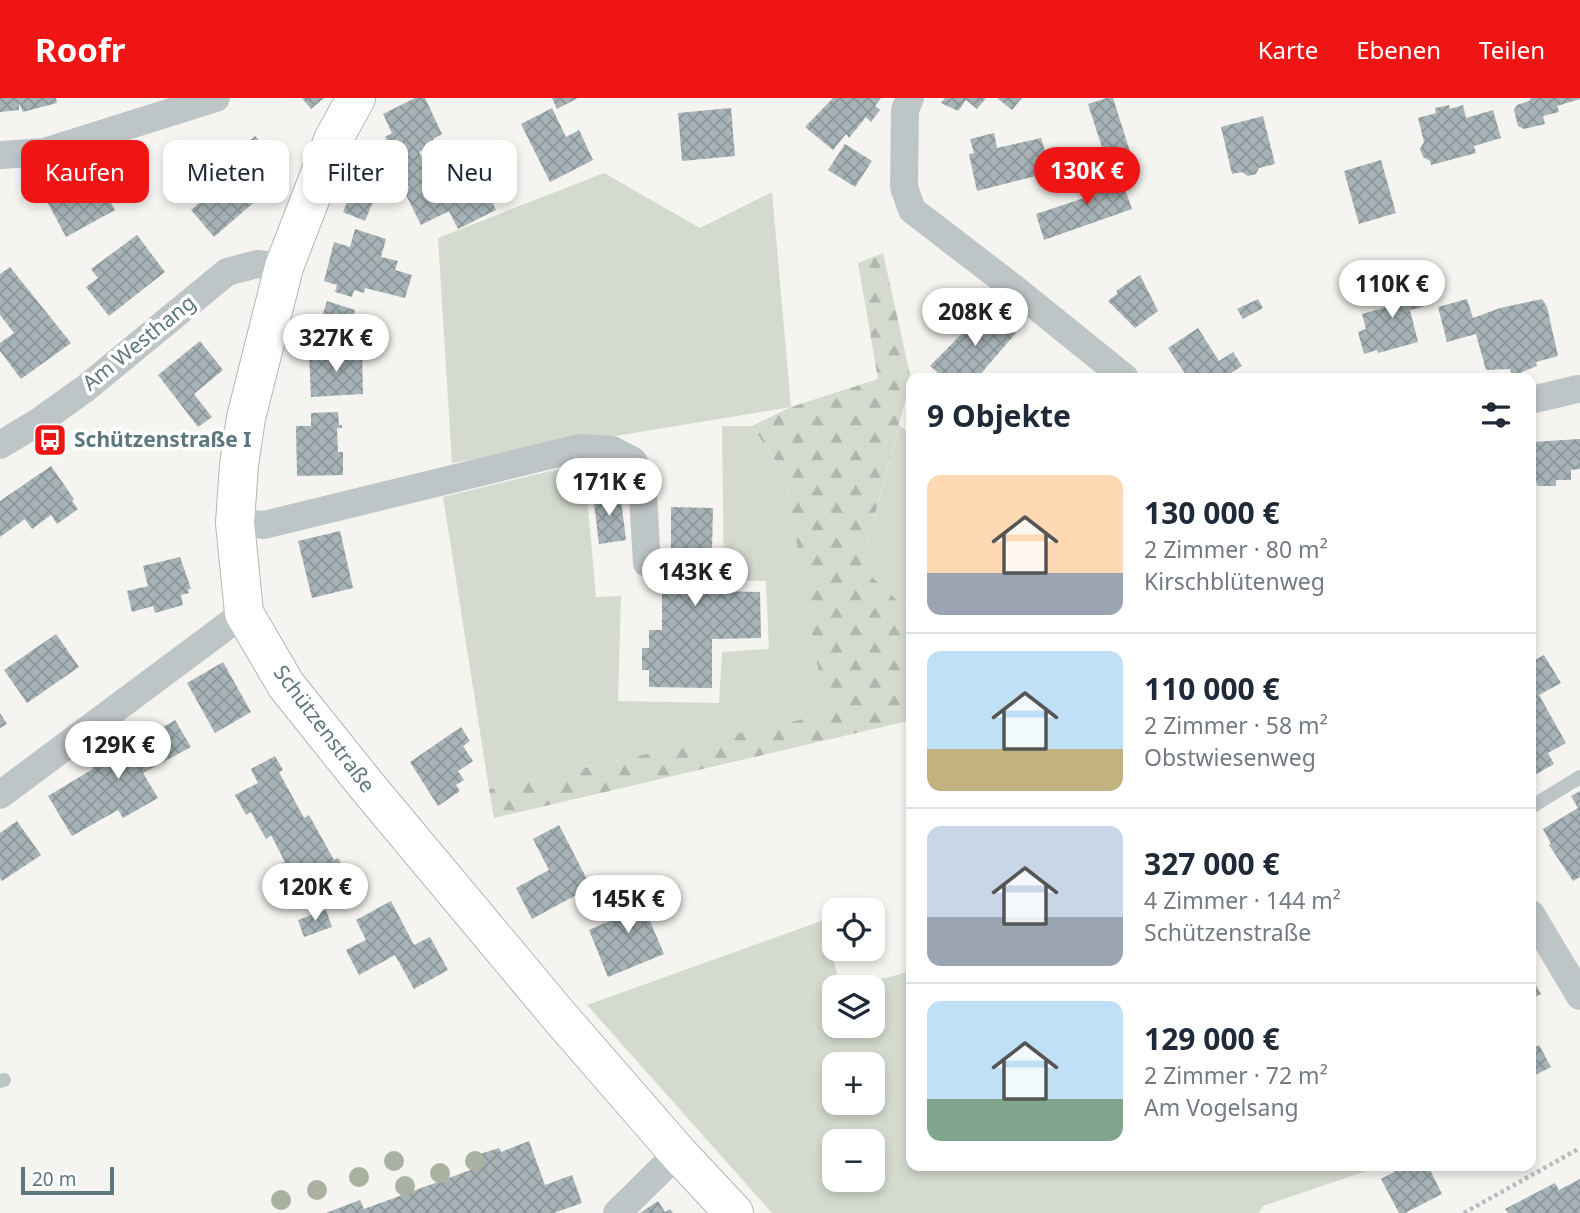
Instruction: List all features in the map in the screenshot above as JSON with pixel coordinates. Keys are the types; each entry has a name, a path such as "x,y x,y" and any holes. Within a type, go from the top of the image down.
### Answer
{"street":[{"path":"0,155 44,152 216,98"},
{"name":"Schützenstraße","path":"356,98 333,140 284,267 246,418 235,523 244,613 286,685 366,785 678,1153 734,1213"},
{"path":"910,98 905,110 904,187 912,210 1119,373"},
{"name":"Am Westhang","path":"0,445 86,388 227,272 257,264 284,267"},
{"path":"1536,399 1577,389"},
{"path":"235,523 264,525 579,448 612,450 633,461 642,480 647,563"},
{"path":"0,794 244,613"},
{"path":"1536,922 1580,996"},
{"path":"617,1213 678,1153"}],"lane":[{"path":"1536,804 1580,777"}],"path":[{"path":"1464,1213 1580,1148"}],"green space":[{"path":"604,173 700,228 772,192 791,407 452,463 438,238"},
{"path":"883,253 910,373 906,373 906,398 861,567 906,608 906,721 494,818 489,789 826,714 785,475 752,426 791,407 878,379 858,263"},
{"path":"899,425 906,431 906,608 861,567"},
{"path":"722,426 752,426 785,475 827,714 489,789 443,497 584,463 596,597 621,596 618,701 719,703 722,652 769,649 766,581 724,581"},
{"path":"822,921 822,961 834,961 837,975 822,975 822,1038 885,1038 885,978 906,973 906,1171 1366,1171 1263,1206 1259,1213 772,1213 587,1005"}],"building":[{"path":"0,98 56,98 57,103 23,112 19,103 19,110 0,112"},
{"path":"302,98 324,98 311,109"},
{"path":"415,98 425,98 442,134 434,140 422,140 422,150 419,152 422,158 422,203 492,203 496,210 458,229 449,211 421,225 408,199 408,140 386,140 385,137 392,133 383,114"},
{"path":"552,98 578,98 557,109"},
{"path":"833,98 881,98 875,106 880,110 871,122 866,117 849,138 846,134 833,150 805,127"},
{"path":"945,98 986,98 977,109 966,100 958,111 941,103"},
{"path":"997,98 1022,98 1012,110"},
{"path":"1113,98 1133,161 1109,169 1088,104"},
{"path":"1531,98 1580,99 1557,106 1559,112 1543,116 1545,124 1524,129 1518,126 1514,110 1517,105"},
{"path":"1449,105 1450,109 1463,105 1466,118 1493,110 1501,138 1474,146 1476,153 1431,165 1420,149 1424,142 1418,118 1436,113 1435,108"},
{"path":"552,108 566,137 579,130 593,160 550,182 521,124"},
{"path":"731,108 735,156 682,161 678,113"},
{"path":"1263,116 1275,164 1259,168 1256,174 1248,176 1242,172 1232,174 1221,127"},
{"path":"994,133 997,148 1041,138 1052,172 977,191 969,154 974,153 970,139"},
{"path":"845,144 872,161 855,187 828,170"},
{"path":"1381,160 1396,213 1359,224 1344,171"},
{"path":"1109,171 1111,177 1120,175 1132,209 1044,240 1036,214 1093,195 1087,177"},
{"path":"48,203 111,203 115,210 66,237"},
{"path":"199,203 253,203 214,237 191,210"},
{"path":"347,203 373,203 365,221 343,212"},
{"path":"355,229 386,239 381,257 398,261 395,270 412,275 405,298 365,288 364,293 354,290 352,297 335,292 337,285 324,281 334,242 350,247"},
{"path":"137,235 165,272 109,316 86,287 98,278 91,269"},
{"path":"10,267 71,343 21,379 0,351 0,343 14,333 0,315 0,274"},
{"path":"1140,275 1158,311 1135,328 1108,301 1118,293 1116,291"},
{"path":"1415,279 1423,307 1410,310 1418,342 1364,354 1358,332 1366,329 1362,314 1387,307 1382,289"},
{"path":"1258,299 1263,308 1243,319 1237,309"},
{"path":"1467,299 1473,318 1500,308 1542,299 1547,307 1558,356 1536,362 1537,366 1520,373 1511,373 1510,369 1486,370 1476,334 1447,342 1438,307"},
{"path":"327,301 355,310 349,329 321,320"},
{"path":"989,306 1016,333 981,373 938,373 930,366"},
{"path":"1198,328 1219,361 1233,352 1242,366 1231,373 1185,373 1168,348"},
{"path":"200,341 223,370 194,394 212,417 198,427 158,375"},
{"path":"362,351 363,394 311,397 309,353"},
{"path":"338,412 339,425 342,425 342,428 337,428 338,452 343,452 343,475 297,476 296,426 311,426 311,413"},
{"path":"1580,439 1580,469 1571,470 1571,480 1556,480 1556,486 1537,486 1536,442"},
{"path":"51,466 78,509 57,524 51,515 32,529 25,519 0,537 0,501"},
{"path":"620,491 626,540 599,544 593,495"},
{"path":"671,507 713,508 711,591 760,592 761,638 712,639 712,688 649,687 649,670 642,670 642,648 649,648 649,630 662,630 662,569 671,569"},
{"path":"340,531 353,588 312,598 298,541"},
{"path":"180,557 191,589 188,589 189,593 181,595 183,605 155,613 153,606 132,612 127,591 148,586 143,566"},
{"path":"56,634 79,667 27,703 4,670"},
{"path":"1544,655 1561,683 1539,695 1566,743 1548,753 1554,764 1536,774 1536,659"},
{"path":"223,662 251,712 215,733 187,683"},
{"path":"0,713 7,724 0,728"},
{"path":"175,720 191,747 143,773 158,798 123,818 118,810 72,836 48,796 126,745 128,748"},
{"path":"461,727 470,741 463,746 473,761 458,771 464,780 456,785 460,791 438,806 410,762"},
{"path":"275,756 283,770 279,772 304,818 309,815 334,860 338,858 353,885 326,894 314,872 291,883 280,864 285,862 271,835 266,839 251,812 246,815 235,795 258,783 251,769"},
{"path":"1580,791 1580,877 1573,881 1549,845 1551,844 1543,829 1578,808 1571,796"},
{"path":"17,821 41,855 2,881 0,833"},
{"path":"559,825 591,887 532,919 516,888 549,870 533,839"},
{"path":"644,884 652,904 644,907 664,954 608,977 589,930 626,914 617,893"},
{"path":"391,901 414,945 430,937 448,970 414,989 395,955 359,975 346,950 366,940 356,920"},
{"path":"326,910 332,927 304,937 298,920"},
{"path":"1539,1045 1551,1067 1536,1074 1536,1047"},
{"path":"529,1141 545,1185 572,1175 582,1203 554,1213 326,1213 360,1200 364,1209 484,1165 480,1154 499,1148 501,1152"},
{"path":"1396,1171 1430,1171 1442,1194 1405,1213 1399,1213 1381,1179"},
{"path":"1580,1179 1580,1213 1508,1213 1505,1209 1555,1183 1559,1190"},
{"path":"658,1201 665,1212 670,1209 673,1213 640,1213"}],"place":[{"name":"Schützenstraße I","path":"50,440"}]}
